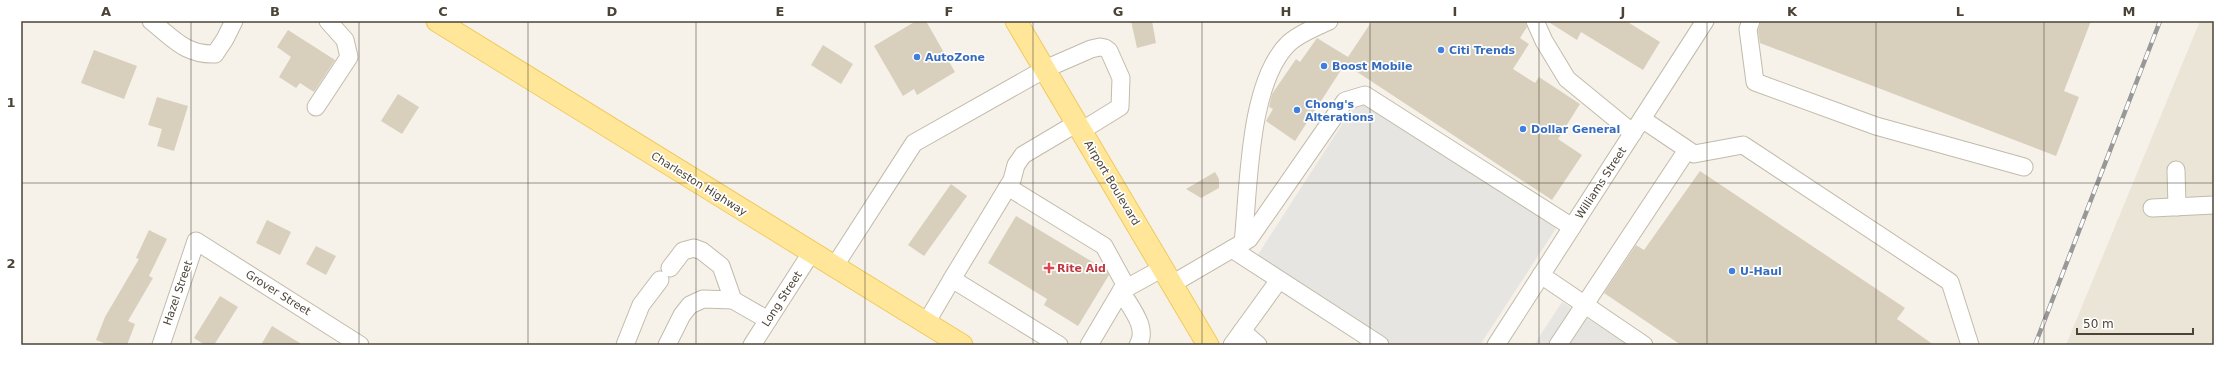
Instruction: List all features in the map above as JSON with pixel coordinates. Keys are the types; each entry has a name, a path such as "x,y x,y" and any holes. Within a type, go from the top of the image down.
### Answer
{"main road":[{"name":"Charleston Highway","path":"437,21 962,345"},
{"name":"Airport Boulevard","path":"1016,21 1208,345"}],"street":[{"path":"151,21 190,51 201,54 215,54 226,39 234,21"},
{"path":"316,107 349,57 345,40 328,21"},
{"path":"1237,246 1252,138 1261,92 1276,59 1290,43 1311,29 1329,21"},
{"path":"1535,21 1544,42 1567,79 1638,126 1694,154 1742,145 1950,282 1970,345"},
{"name":"Williams Street","path":"1496,345 1705,21"},
{"path":"1751,21 1748,29 1755,82 1876,126 2024,167"},
{"path":"834,267 914,143 1045,69 1100,47 1109,52 1121,78 1120,107 1023,155 1016,165 1008,187 926,323"},
{"path":"1089,345 1124,289 1167,276 1237,246 1249,239 1344,101 1365,95 1572,227"},
{"path":"1558,345 1586,305 1687,150"},
{"path":"2176,170 2177,207"},
{"path":"1008,187 1104,246 1143,331 1142,339 1138,345"},
{"path":"2152,208 2214,206"},
{"name":"Hazel Street","path":"161,345 196,242"},
{"name":"Grover Street","path":"196,242 360,345"},
{"path":"1237,246 1278,280 1380,345"},
{"path":"625,345 641,305 683,251 694,248 702,251 721,266 733,300"},
{"name":"Long Street","path":"752,345 811,253"},
{"path":"1541,275 1644,345"},
{"path":"952,279 1059,345"},
{"path":"1232,345 1278,280"},
{"path":"667,345 682,315 690,305 703,299 733,300 768,320"},
{"path":"1242,331 1258,345"}],"shaded area":[{"path":"2200,21 2214,21 2214,345 2066,345"},
{"path":"1359,98 1557,227 1480,345 1393,345 1257,256"},
{"path":"1562,302 1628,345 1534,345"}],"building":[{"path":"916,21 926,21 955,72 917,95 914,89 903,96 874,46"},
{"path":"1131,21 1152,21 1156,43 1137,48"},
{"path":"1372,21 1525,21 1527,27 1520,38 1529,44 1513,69 1535,83 1539,77 1580,104 1558,139 1582,155 1552,200 1345,64 1295,141 1266,121 1273,109 1269,107 1272,94 1296,59 1300,62 1317,38 1348,57"},
{"path":"1547,21 1626,21 1660,42 1643,70 1581,32 1577,40"},
{"path":"1761,21 2091,21 2064,91 2079,97 2056,156 1760,43 1758,30"},
{"path":"288,30 335,60 314,92 300,83 296,88 279,77 291,57 277,47"},
{"path":"823,45 853,64 841,84 811,65"},
{"path":"94,50 137,66 124,99 81,83"},
{"path":"398,94 419,107 402,134 381,121"},
{"path":"157,97 188,106 174,151 157,146 162,129 148,125"},
{"name":"U-Haul","path":"1700,171 1905,308 1897,319 1934,345 1681,345 1604,293 1636,245 1644,250"},
{"path":"1215,172 1219,179 1219,188 1201,198 1186,189"},
{"path":"951,184 967,196 924,256 908,245"},
{"name":"Rite Aid","path":"1016,216 1106,270 1109,275 1078,326 1044,305 1047,299 988,263"},
{"path":"267,220 291,232 280,255 256,243"},
{"path":"149,230 167,239 149,276 153,278 128,321 135,324 127,345 109,345 96,340 105,317 139,259 136,258"},
{"path":"316,246 336,256 326,275 306,264"},
{"path":"220,296 238,307 214,345 205,345 194,338"},
{"path":"272,326 303,345 261,345"}],"railway":[{"path":"2035,345 2160,21"}],"place":[{"name":"Citi Trends","path":"1441,50"},
{"name":"AutoZone","path":"917,57"},
{"name":"Boost Mobile","path":"1324,66"},
{"name":"Chong's Alterations","path":"1297,110"},
{"name":"Dollar General","path":"1523,129"},
{"name":"Rite Aid","path":"1049,268"},
{"name":"U-Haul","path":"1732,271"}]}
